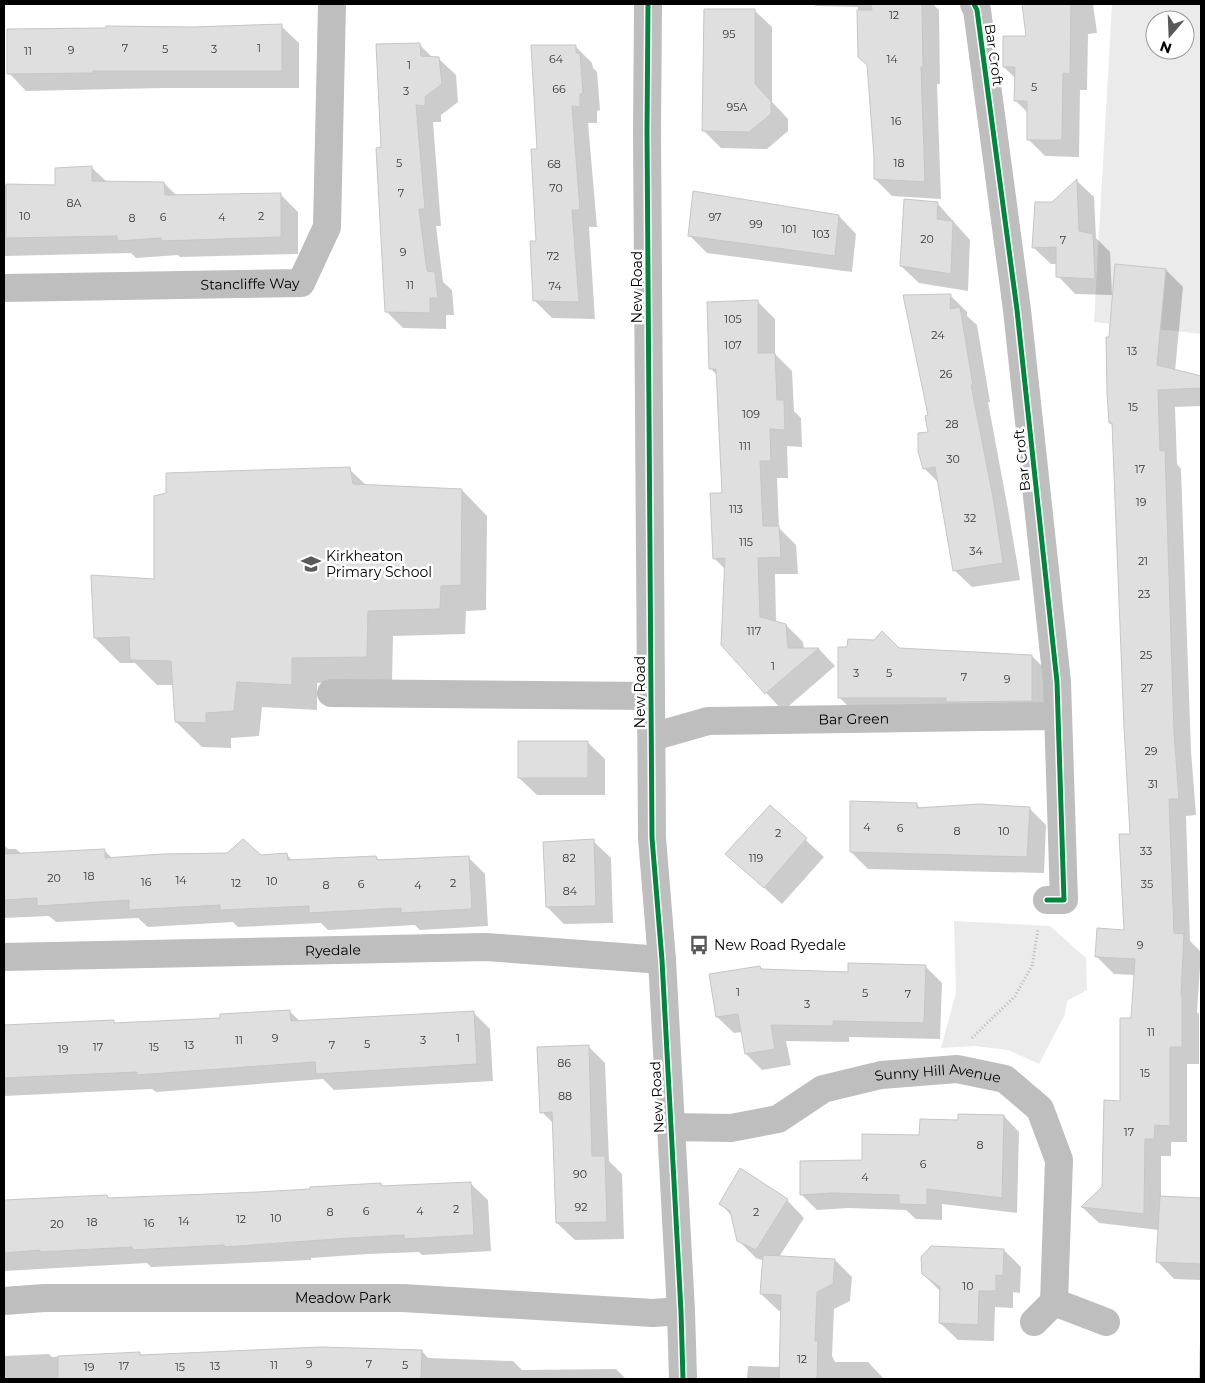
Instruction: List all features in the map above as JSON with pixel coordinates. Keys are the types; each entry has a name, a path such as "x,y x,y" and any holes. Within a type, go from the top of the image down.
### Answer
{"street":[{"name":"Stancliffe Way","path":"4,288 301,283 327,227 332,4"},
{"name":"New Road","path":"648,4 647,142 652,838 662,960 683,1379"},
{"name":"Bar Croft","path":"974,4 977,10 1017,310 1057,682 1064,900 1047,900"},
{"path":"331,693 651,696"},
{"name":"Bar Green","path":"652,737 708,721 1058,716"},
{"name":"Ryedale","path":"4,957 486,947 662,960"},
{"name":"Sunny Hill Avenue","path":"670,1127 731,1128 778,1119 824,1089 881,1075 957,1069 1005,1079 1040,1109 1059,1160 1054,1302"},
{"name":"Meadow Park","path":"4,1301 44,1298 402,1298 653,1313 681,1311"},
{"path":"1034,1322 1054,1302 1106,1322"}],"path":[{"path":"957,1069 960,1051 1015,996 1032,966 1039,928 1037,914 1047,900"}],"shaded area":[{"path":"1112,4 1201,4 1201,334 1094,322"},
{"path":"954,921 1050,926 1086,958 1087,990 1067,1001 1065,1014 1039,1064 1008,1050 975,1046 941,1048 956,993"}],"building":[{"path":"871,4 922,4 923,67 921,67 925,182 874,179 867,65 858,57 857,10 872,10"},
{"path":"1022,4 1071,4 1070,74 1063,73 1062,140 1027,140 1027,101 1014,101 1015,67 1003,67 1003,36 1026,36"},
{"path":"704,9 755,9 755,84 771,101 771,114 749,132 702,131"},
{"path":"282,24 282,71 93,71 93,73 7,74 7,29"},
{"path":"420,43 421,56 439,57 442,84 425,97 425,106 416,105 425,209 419,209 427,271 435,272 438,298 430,298 430,313 385,312 376,148 381,147 376,44"},
{"path":"531,45 576,45 576,53 580,53 583,93 580,94 580,107 572,106 580,210 572,210 579,302 533,301 530,241 536,241 531,149 537,149"},
{"path":"92,166 92,181 164,182 165,195 281,193 281,237 161,241 161,238 117,241 117,236 6,238 6,184 55,185 55,168"},
{"path":"1077,179 1079,231 1093,234 1095,279 1056,277 1056,247 1032,248 1035,202 1052,202"},
{"path":"693,191 839,215 835,256 688,236"},
{"path":"904,199 938,202 937,219 953,221 951,274 900,266"},
{"path":"1115,264 1166,269 1157,365 1201,376 1201,388 1158,390 1160,451 1165,450 1174,733 1179,799 1169,799 1174,933 1184,934 1181,995 1182,1047 1170,1047 1170,1126 1155,1125 1154,1139 1145,1139 1144,1214 1081,1207 1102,1187 1104,1100 1120,1101 1120,1018 1131,1018 1135,959 1095,957 1097,928 1124,930 1119,834 1130,834 1112,423 1109,423 1107,392 1106,337 1109,337"},
{"path":"951,294 950,309 960,307 973,385 971,385 993,497 1003,563 953,571 935,467 923,469 918,451 918,433 928,432 925,416 928,415 903,295"},
{"path":"758,300 758,353 775,353 777,400 784,400 785,430 770,429 771,461 760,461 763,526 779,526 781,557 758,558 760,617 786,624 788,648 819,648 765,694 721,645 725,558 713,559 710,493 722,493 716,369 709,369 707,302"},
{"path":"350,467 353,484 462,489 461,585 441,586 440,609 368,611 367,657 292,658 292,685 237,682 234,711 206,713 206,723 175,722 171,661 130,660 129,637 94,638 91,575 154,579 154,496 166,493 166,473"},
{"path":"882,631 899,648 1032,655 1032,701 946,702 946,698 838,698 838,647 847,647 848,639 874,640"},
{"path":"518,741 588,741 588,778 518,778"},
{"path":"850,801 917,803 917,808 979,804 1030,807 1027,857 850,852"},
{"path":"770,805 807,838 764,888 725,854"},
{"path":"243,839 261,855 287,853 288,860 376,856 377,860 469,856 472,909 401,913 401,908 309,913 309,906 220,910 220,905 129,910 129,900 37,906 37,898 4,900 4,854 105,849 105,858 163,854 227,853"},
{"path":"594,839 596,906 546,907 543,842"},
{"path":"848,963 926,965 924,1023 833,1021 833,1026 771,1025 775,1049 745,1054 738,1014 716,1017 709,974 760,966 761,969 848,972"},
{"path":"290,1010 291,1021 474,1011 477,1064 316,1074 315,1062 137,1075 137,1072 4,1078 4,1025 114,1020 114,1023 220,1018 220,1014"},
{"path":"589,1045 592,1156 605,1156 607,1222 556,1223 552,1112 540,1113 537,1047"},
{"path":"958,1114 1004,1115 1002,1198 927,1189 927,1205 899,1204 899,1195 832,1193 800,1195 800,1161 862,1160 862,1134 919,1135 920,1119 958,1120"},
{"path":"740,1168 788,1199 756,1250 737,1241 730,1211 719,1204"},
{"path":"471,1182 474,1235 404,1239 404,1235 225,1247 224,1245 133,1250 132,1247 4,1253 4,1200 107,1195 108,1198 258,1192 381,1183 381,1186"},
{"path":"1160,1196 1201,1198 1201,1264 1156,1262"},
{"path":"931,1246 1004,1249 1003,1276 996,1275 996,1291 979,1291 978,1325 939,1323 940,1287 922,1274 921,1257"},
{"path":"763,1255 835,1259 833,1284 817,1292 815,1341 818,1341 817,1379 779,1379 781,1295 760,1294"},
{"path":"321,1347 422,1350 421,1379 58,1379 58,1356 140,1352 140,1355"}],"cycle path":[{"path":"648,4 647,132 652,838 662,960 683,1379"},
{"path":"974,4 977,10 1017,310 1057,682 1064,900 1047,900"}],"place":[{"name":"Kirkheaton Primary School","path":"311,564"},
{"name":"New Road Ryedale","path":"699,945"}]}
